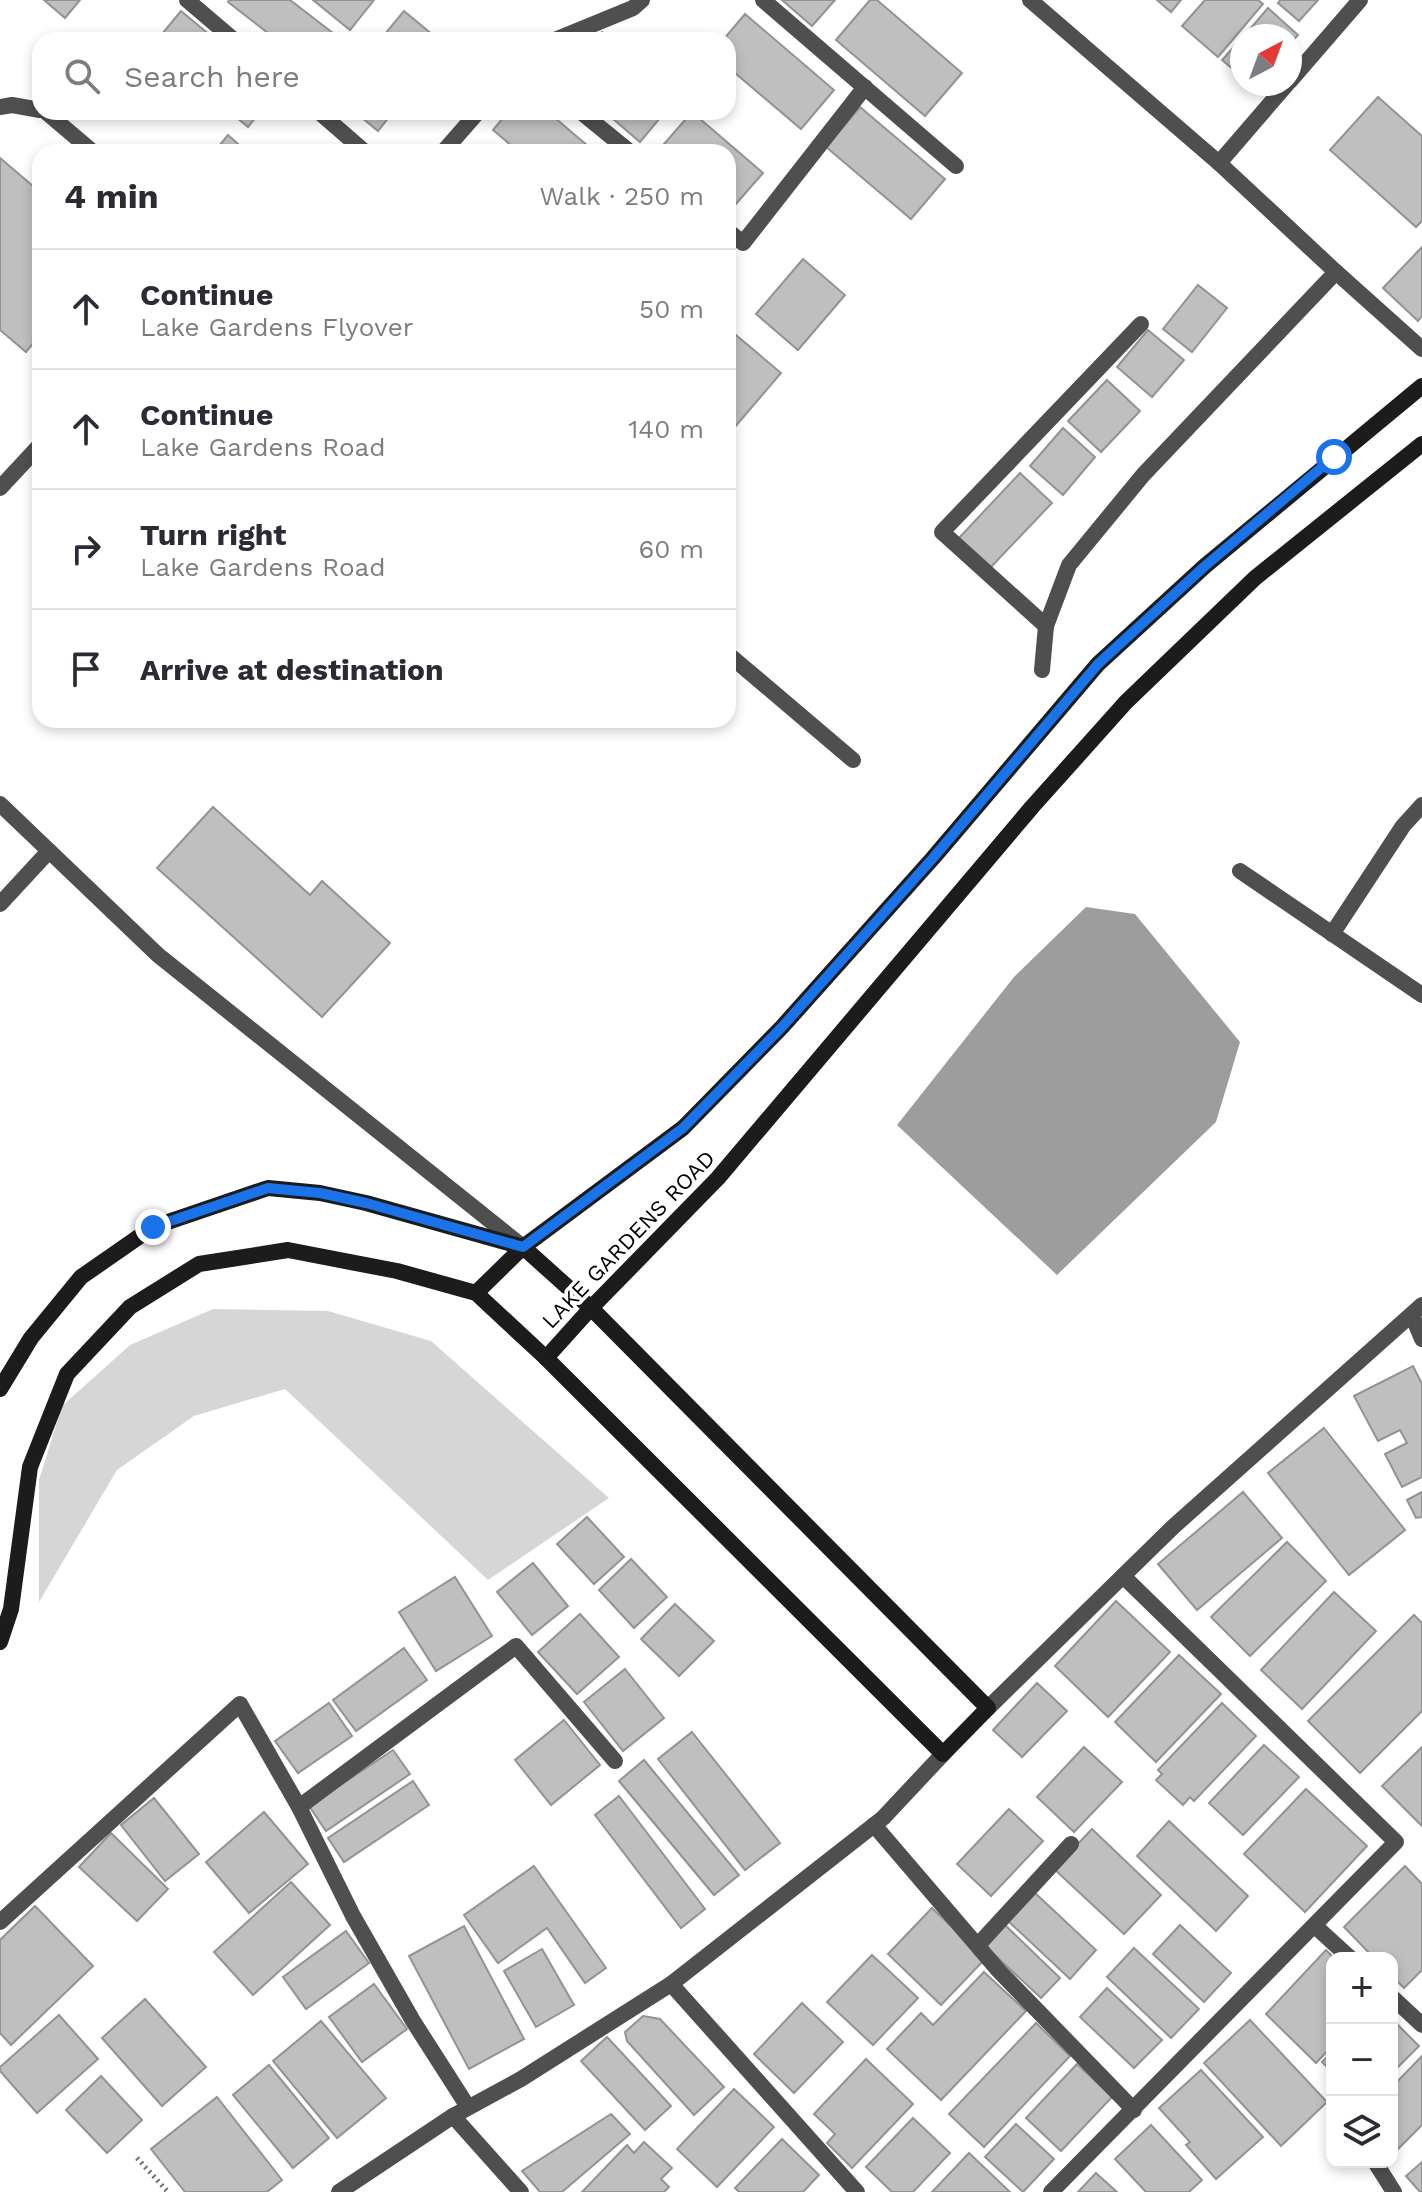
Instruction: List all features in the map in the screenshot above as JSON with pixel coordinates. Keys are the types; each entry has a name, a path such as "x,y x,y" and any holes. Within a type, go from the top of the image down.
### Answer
{"main road":[{"name":"LAKE GARDENS ROAD","path":"476,1293 523,1247 683,1128 782,1027 1098,664 1205,566 1422,386"},
{"name":"LAKE GARDENS ROAD","path":"0,1642 11,1609 30,1467 67,1374 130,1307 199,1264 288,1250 397,1271 476,1293 546,1358 718,1178 1032,807 1126,702 1255,578 1422,444"},
{"path":"0,1389 31,1338 81,1277 153,1227 268,1188 320,1193 366,1203 523,1247 591,1308 988,1708 943,1754 546,1358"}],"street":[{"path":"187,0 225,32"},
{"path":"574,32 633,8 642,0"},
{"path":"763,0 956,166"},
{"path":"1030,0 1219,163 1422,349"},
{"path":"1302,67 1360,0"},
{"path":"736,237 743,243 865,87"},
{"path":"1219,163 1277,96"},
{"path":"0,107 12,105 32,109"},
{"path":"56,120 85,144"},
{"path":"328,120 355,144"},
{"path":"450,144 471,120"},
{"path":"591,120 620,144"},
{"path":"1042,670 1046,626 1069,565 1143,475 1336,272"},
{"path":"1046,626 942,532 1141,324"},
{"path":"0,488 32,454"},
{"path":"736,661 853,760"},
{"path":"0,804 158,955 523,1247"},
{"path":"1332,934 1403,826 1422,805"},
{"path":"0,904 49,851"},
{"path":"1240,871 1422,995"},
{"path":"988,1708 1173,1527 1417,1310"},
{"path":"1417,1310 1422,1339"},
{"path":"1051,2192 1396,1842 1123,1576"},
{"path":"299,1807 516,1646 615,1761"},
{"path":"0,1922 240,1704 299,1807 360,1929 413,2021 468,2107"},
{"path":"339,2192 453,2116 521,2079 671,1984 874,1825 943,1754"},
{"path":"874,1825 999,1971 1134,2110"},
{"path":"978,1945 1071,1844"},
{"path":"1315,1926 1343,1952"},
{"path":"671,1984 857,2192"},
{"path":"1398,2003 1422,2025"},
{"path":"453,2116 521,2192"},
{"path":"1379,2168 1394,2192"}],"path":[{"path":"137,2158 168,2192"}],"shaded area":[{"path":"1086,907 1135,914 1240,1042 1216,1122 1057,1275 897,1125 1014,977"},
{"path":"213,1309 328,1311 431,1341 609,1498 488,1580 285,1389 194,1416 117,1470 39,1602 39,1480 62,1406 130,1345"}],"building":[{"path":"44,0 80,0 65,18"},
{"path":"290,0 332,32 267,32 228,2"},
{"path":"313,0 374,0 350,30"},
{"path":"782,0 835,0 812,26"},
{"path":"870,0 877,0 962,73 925,116 836,40"},
{"path":"1157,0 1181,0 1171,12"},
{"path":"1205,0 1258,0 1263,4 1246,24 1230,24 1230,43 1218,57 1182,26"},
{"path":"1280,0 1318,0 1299,21 1278,3"},
{"path":"1268,8 1286,24 1254,24"},
{"path":"181,11 206,32 164,32"},
{"path":"404,11 429,32 387,32"},
{"path":"745,14 834,90 801,129 736,74 736,32 730,32"},
{"path":"1230,51 1230,67 1222,60"},
{"path":"1378,97 1422,136 1422,221 1416,227 1330,150"},
{"path":"860,107 945,179 911,219 826,147"},
{"path":"240,120 254,120 248,127"},
{"path":"365,120 387,120 378,131"},
{"path":"501,120 557,120 586,144 510,144 493,130"},
{"path":"614,120 658,120 640,142"},
{"path":"685,120 701,120 729,144 664,144"},
{"path":"228,135 238,144 221,144"},
{"path":"736,150 763,173 736,204"},
{"path":"0,158 32,185 32,345 26,352 0,330"},
{"path":"1422,247 1422,316 1418,321 1383,288"},
{"path":"803,259 845,295 798,350 756,314"},
{"path":"1198,285 1227,308 1192,352 1163,329"},
{"path":"1148,330 1184,360 1152,397 1117,367"},
{"path":"736,335 781,373 736,426"},
{"path":"1107,380 1140,411 1101,452 1068,421"},
{"path":"1063,428 1095,457 1063,495 1030,466"},
{"path":"1020,473 1052,503 990,568 958,539"},
{"path":"213,807 310,895 322,881 390,943 322,1017 157,868"},
{"path":"1413,1366 1422,1384 1422,1477 1402,1487 1385,1454 1407,1443 1400,1430 1378,1441 1354,1396"},
{"path":"1324,1428 1405,1530 1349,1575 1268,1473"},
{"path":"1243,1492 1282,1538 1197,1610 1158,1564"},
{"path":"1422,1492 1422,1517 1416,1518 1407,1500"},
{"path":"587,1517 624,1557 594,1584 557,1544"},
{"path":"1287,1542 1326,1581 1250,1656 1211,1617"},
{"path":"631,1559 667,1597 634,1628 599,1590"},
{"path":"533,1563 568,1606 532,1635 497,1592"},
{"path":"455,1577 492,1636 436,1671 399,1612"},
{"path":"1334,1592 1376,1631 1302,1709 1261,1670"},
{"path":"1116,1601 1170,1652 1108,1717 1055,1666"},
{"path":"675,1604 714,1641 679,1676 641,1639"},
{"path":"580,1614 619,1657 577,1694 538,1652"},
{"path":"1414,1615 1422,1623 1422,1711 1360,1773 1308,1721"},
{"path":"404,1648 427,1680 356,1731 333,1700"},
{"path":"1179,1655 1221,1694 1156,1762 1115,1722"},
{"path":"625,1669 664,1718 623,1751 584,1702"},
{"path":"1037,1683 1067,1711 1022,1757 993,1730"},
{"path":"329,1703 352,1736 298,1773 275,1741"},
{"path":"1222,1703 1256,1736 1194,1801 1190,1797 1183,1805 1156,1780 1162,1774 1158,1770"},
{"path":"564,1720 600,1765 551,1805 515,1760"},
{"path":"692,1732 780,1843 745,1870 658,1759"},
{"path":"1264,1745 1299,1777 1243,1835 1209,1803"},
{"path":"1084,1747 1122,1782 1074,1832 1037,1797"},
{"path":"1422,1747 1422,1826 1382,1786"},
{"path":"393,1750 410,1774 326,1831 309,1806"},
{"path":"644,1760 739,1875 714,1895 619,1781"},
{"path":"413,1781 429,1805 344,1862 328,1838"},
{"path":"1306,1789 1367,1846 1305,1912 1244,1854"},
{"path":"619,1796 705,1909 681,1928 595,1815"},
{"path":"154,1798 199,1854 165,1881 121,1825"},
{"path":"1009,1809 1043,1841 991,1896 957,1864"},
{"path":"264,1812 308,1864 249,1913 206,1862"},
{"path":"1169,1821 1248,1896 1216,1931 1137,1856"},
{"path":"1092,1829 1161,1895 1124,1934 1054,1869"},
{"path":"111,1833 168,1889 137,1921 79,1867"},
{"path":"534,1866 606,1968 585,1983 547,1928 498,1963 464,1915"},
{"path":"1405,1866 1422,1884 1422,1970 1404,1988 1398,1982 1398,1952 1368,1952 1344,1927"},
{"path":"291,1882 330,1925 253,1995 214,1952"},
{"path":"1034,1892 1096,1950 1070,1979 1008,1921"},
{"path":"35,1906 93,1966 11,2045 0,2033 0,1940"},
{"path":"932,1908 985,1959 941,2005 888,1954"},
{"path":"1004,1924 1060,1978 1041,1998 984,1945"},
{"path":"1180,1925 1231,1973 1204,2002 1153,1954"},
{"path":"464,1926 524,2039 469,2069 409,1956"},
{"path":"346,1931 369,1963 306,2009 283,1977"},
{"path":"1134,1948 1199,2009 1171,2038 1107,1977"},
{"path":"542,1949 574,2005 536,2027 504,1971"},
{"path":"1326,1950 1326,2052 1316,2063 1266,2014"},
{"path":"872,1955 918,1998 873,2045 827,2002"},
{"path":"984,1972 1026,2011 941,2100 887,2049 921,2013 933,2025"},
{"path":"374,1984 407,2029 362,2062 329,2017"},
{"path":"1107,1988 1162,2040 1134,2068 1080,2017"},
{"path":"145,1999 206,2067 162,2106 102,2038"},
{"path":"802,2003 843,2042 794,2093 754,2054"},
{"path":"59,2015 98,2059 37,2113 0,2071 0,2067"},
{"path":"643,2016 660,2019 724,2087 694,2115 627,2041 625,2032"},
{"path":"1250,2020 1326,2103 1281,2146 1204,2063"},
{"path":"321,2021 386,2098 337,2138 273,2061"},
{"path":"1036,2023 1070,2056 984,2147 949,2114"},
{"path":"1398,2025 1419,2046 1398,2067"},
{"path":"607,2037 671,2106 645,2130 581,2061"},
{"path":"1422,2056 1422,2125 1398,2149 1398,2096 1398,2081"},
{"path":"866,2059 913,2104 852,2168 827,2143 835,2134 814,2114"},
{"path":"1077,2064 1112,2097 1061,2151 1026,2118"},
{"path":"269,2065 329,2138 293,2168 233,2095"},
{"path":"1201,2070 1263,2137 1216,2179 1186,2145 1190,2142 1159,2108"},
{"path":"101,2076 142,2120 107,2153 66,2110"},
{"path":"734,2089 774,2127 717,2187 677,2149"},
{"path":"217,2097 282,2180 267,2192 185,2192 151,2149"},
{"path":"611,2114 630,2134 562,2192 540,2192 522,2171"},
{"path":"913,2118 950,2153 913,2192 892,2192 866,2167"},
{"path":"1016,2124 1054,2159 1023,2192 985,2157"},
{"path":"1151,2125 1202,2180 1189,2192 1146,2192 1115,2159"},
{"path":"782,2139 819,2175 803,2192 739,2192 735,2188"},
{"path":"644,2142 672,2168 661,2179 669,2187 664,2192 582,2192 627,2145 634,2153"},
{"path":"969,2153 1010,2192 932,2192"},
{"path":"1422,2162 1422,2192 1420,2192 1406,2176"},
{"path":"1096,2173 1117,2192 1078,2192"}],"route":[{"path":"153,1227 268,1188 320,1193 366,1203 523,1247 683,1128 782,1027 933,858 1098,664 1205,566 1334,457"}]}
